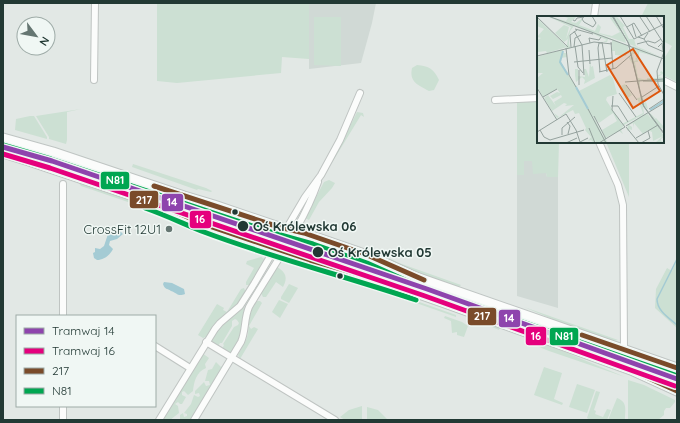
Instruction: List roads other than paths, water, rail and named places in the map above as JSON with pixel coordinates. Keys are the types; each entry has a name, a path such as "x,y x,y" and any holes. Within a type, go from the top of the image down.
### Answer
{"street":[{"path":"94,80 95,3"},
{"path":"594,16 596,3"},
{"path":"664,80 677,87"},
{"path":"194,420 243,338 248,310 291,230 305,197 321,175 340,140 360,93"},
{"path":"495,100 537,98"},
{"path":"3,138 53,152 365,254 416,277 677,368"},
{"path":"599,143 618,185 623,205 624,349"},
{"path":"3,153 30,160 157,204 206,225 279,250 379,280 468,311 635,372 677,391"},
{"path":"63,184 63,315"},
{"path":"159,420 206,342 220,323 240,306 279,250"},
{"path":"206,342 335,420"},
{"path":"156,347 190,368"},
{"path":"63,407 63,420"}],"water":[{"path":"109,231 120,231 123,234 117,239 110,241 109,245 113,249 108,255 97,260 94,258 93,253 95,252 95,248 100,249 104,246"},
{"path":"164,282 172,283 184,289 185,294 179,295 166,289 163,284"}],"waterway":[{"path":"677,259 657,299 661,311 677,325"}],"tram line":[{"name":"14","path":"3,147 52,161 427,289 677,379"},
{"name":"16","path":"3,154 50,168 425,296 675,386"}],"place":[{"name":"Oś Królewska 06","path":"243,226"},
{"name":"CrossFit 12U1","path":"169,229"},
{"name":"Oś Królewska 05","path":"318,252"}]}
